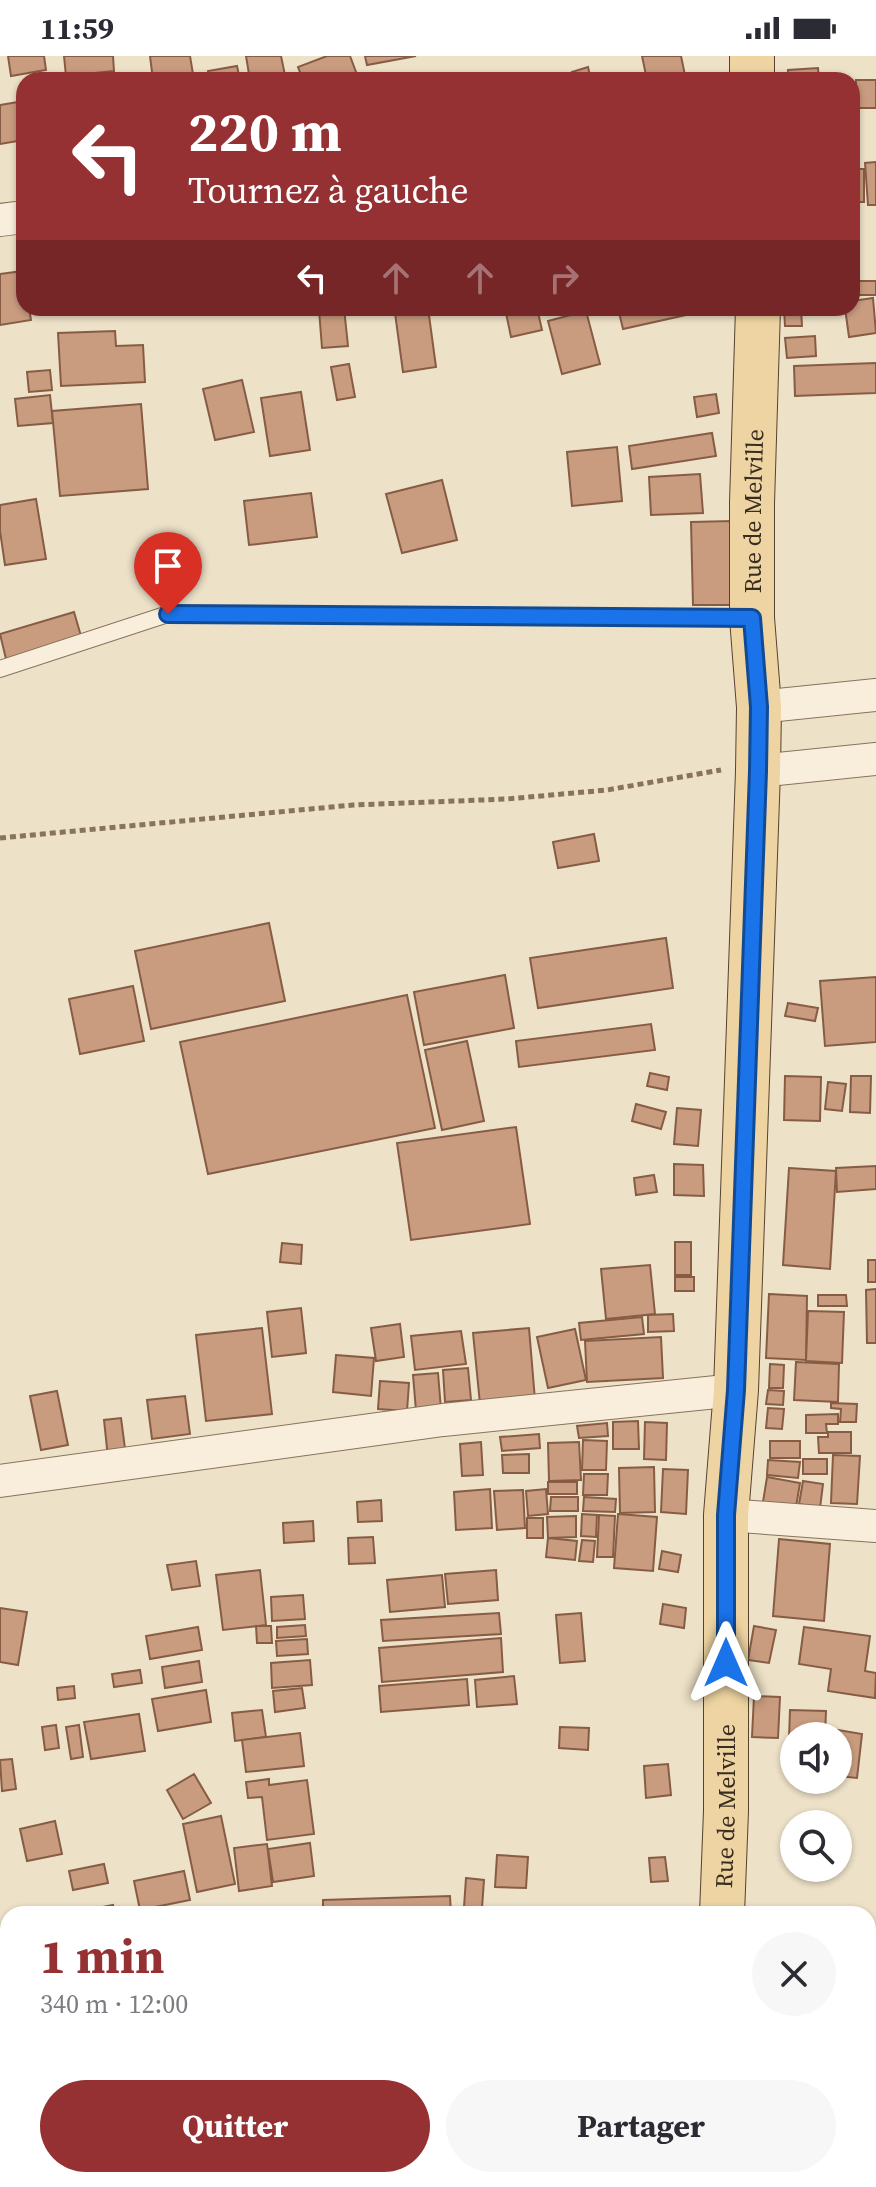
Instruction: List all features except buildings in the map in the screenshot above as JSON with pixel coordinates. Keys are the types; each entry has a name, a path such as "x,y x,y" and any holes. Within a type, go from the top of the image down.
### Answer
{"main road":[{"name":"Rue de Melville","path":"722,1906 726,1811 726,1515 736,1390 758,771 759,707 752,618 758,316"}],"street":[{"path":"759,707 876,695"},
{"path":"758,771 876,759"},
{"path":"0,1481 443,1420 736,1390"},
{"path":"726,1515 876,1526"}],"lane":[{"path":"0,669 168,614 752,618"}],"path":[{"path":"0,838 353,805 521,798 607,790 717,770 758,771"}],"route":[{"path":"168,614 752,618 759,707 758,771 736,1390 726,1515 726,1663"}]}
